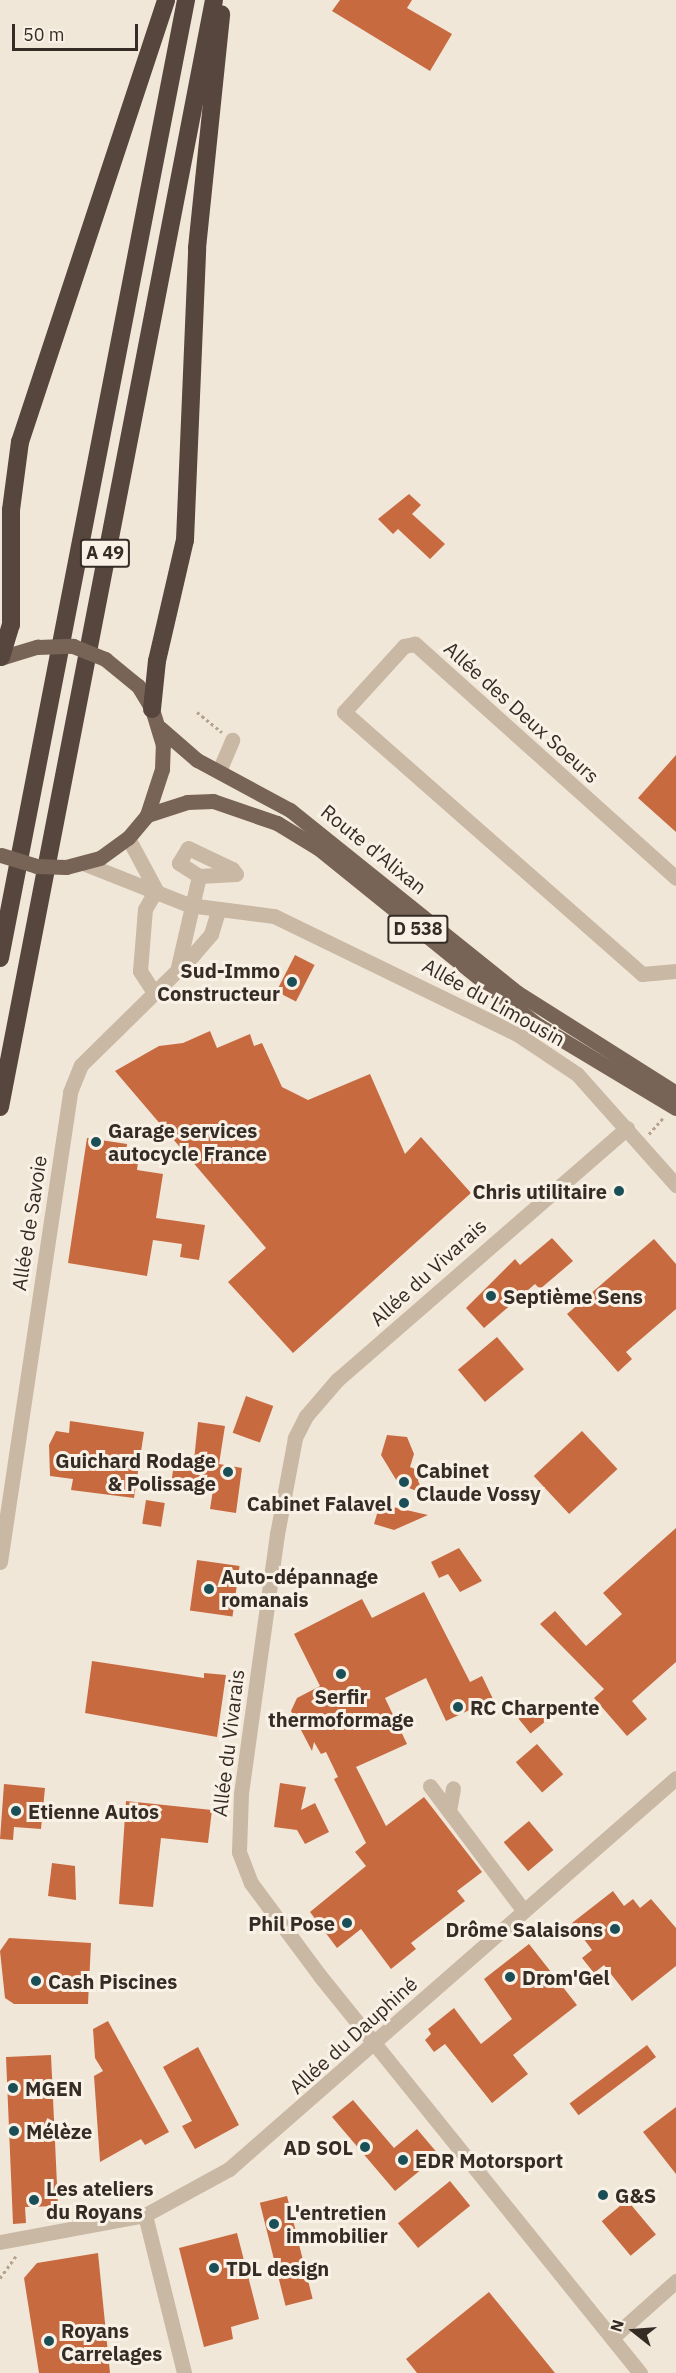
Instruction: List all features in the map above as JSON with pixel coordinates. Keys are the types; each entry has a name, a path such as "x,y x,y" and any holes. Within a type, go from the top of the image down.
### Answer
{"highway":[{"path":"1,658 11,625 11,510 20,442 166,0"},
{"name":"A 49","path":"0,958 186,0"},
{"name":"A 49","path":"0,1107 214,0"},
{"path":"152,709 156,661 185,540 197,248 223,0"}],"main road":[{"path":"0,855 36,866 66,867 84,863 128,838 147,815 162,770 159,728 152,709 138,686 105,659 73,646 37,647 1,658"},
{"name":"Route d'Alixan","path":"159,728 188,754 307,822 546,1013 676,1093"},
{"name":"Route d'Alixan","path":"147,815 188,802 213,801 277,823 318,848 536,1024 673,1113"}],"street":[{"name":"Allée des Deux Soeurs","path":"676,878 415,645 404,646 344,712 642,975 676,970"},
{"path":"219,771 232,740"},
{"path":"128,838 156,890 145,909 140,971 153,990"},
{"name":"Allée du Limousin","path":"84,863 189,905 218,911 274,915 517,1034 577,1074 676,1185"},
{"name":"Allée de Savoie","path":"178,967 189,932 189,905 200,876"},
{"name":"Allée de Savoie","path":"0,1562 70,1092 81,1065 211,934 218,911"},
{"name":"Allée du Vivarais","path":"627,1128 337,1380 315,1402 295,1438 254,1706 239,1852 264,1903 640,2373"},
{"name":"Allée du Dauphiné","path":"4,2238 29,2237 145,2215 253,2151 676,1778"},
{"path":"430,1786 524,1911"},
{"path":"449,1811 453,1788"},
{"path":"145,2215 184,2373"},
{"path":"612,2338 676,2281"}],"path":[{"path":"197,712 232,740"},
{"path":"640,1144 665,1116 673,1113"},
{"path":"0,2278 29,2237"}],"building":[{"path":"340,0 412,0 407,8 452,34 430,71 332,11"},
{"path":"409,494 421,505 412,514 445,544 430,559 398,529 393,534 378,519"},
{"path":"676,755 676,832 638,798"},
{"path":"295,955 315,965 296,1002 276,992"},
{"path":"210,1031 217,1048 250,1034 254,1046 262,1043 282,1087 308,1100 370,1074 405,1154 421,1137 471,1193 293,1353 228,1282 266,1248 115,1071 159,1046 183,1043"},
{"path":"87,1138 127,1144 125,1160 138,1162 137,1170 163,1174 156,1218 205,1225 199,1260 180,1257 182,1244 153,1240 147,1276 68,1263"},
{"path":"552,1238 573,1261 540,1289 535,1284 484,1328 466,1308 515,1259 520,1265"},
{"path":"654,1239 676,1264 676,1309 626,1352 632,1359 618,1372 567,1314"},
{"path":"497,1337 524,1369 485,1402 458,1370"},
{"path":"246,1396 273,1406 260,1443 233,1433"},
{"path":"70,1421 144,1432 134,1498 71,1490 73,1479 50,1476 49,1445 56,1431 69,1433"},
{"path":"198,1422 225,1426 219,1464 242,1468 236,1513 210,1509 213,1490 171,1484 175,1457 194,1460"},
{"path":"582,1431 617,1469 569,1514 534,1476"},
{"path":"387,1435 407,1437 414,1454 410,1467 422,1472 418,1481 425,1495 398,1483 381,1455"},
{"path":"146,1500 165,1503 161,1527 142,1524"},
{"path":"380,1504 428,1515 394,1530 374,1524"},
{"path":"676,1528 676,1662 632,1701 647,1719 627,1736 594,1698 604,1689 540,1624 555,1611 586,1646 622,1614 603,1593"},
{"path":"459,1548 482,1581 460,1592 448,1574 439,1578 431,1562"},
{"path":"197,1560 240,1566 232,1616 190,1611"},
{"path":"424,1592 470,1682 482,1676 493,1699 446,1721 426,1678 385,1698 407,1744 356,1767 386,1826 424,1797 482,1872 457,1891 465,1901 411,1943 416,1949 391,1969 361,1929 337,1948 310,1912 366,1866 355,1852 366,1843 334,1779 338,1777 326,1752 321,1754 314,1742 312,1751 291,1711 297,1698 320,1686 294,1634 362,1599 372,1618"},
{"path":"92,1661 204,1678 204,1673 226,1675 217,1737 85,1713"},
{"path":"538,1703 550,1718 531,1733 519,1719"},
{"path":"537,1744 563,1774 542,1793 516,1762"},
{"path":"280,1783 306,1787 301,1810 315,1803 329,1832 305,1844 297,1830 274,1827"},
{"path":"4,1784 45,1788 41,1829 14,1827 13,1840 0,1839"},
{"path":"126,1801 212,1810 208,1843 161,1838 153,1907 119,1904"},
{"path":"529,1821 553,1850 528,1871 504,1842"},
{"path":"52,1863 75,1866 76,1900 48,1896"},
{"path":"613,1891 624,1906 633,1899 640,1908 651,1899 676,1928 676,1966 632,2001 604,1965 594,1973 582,1958 592,1950 572,1923"},
{"path":"9,1938 91,1943 88,2004 14,2004 5,1998 0,1951"},
{"path":"529,1944 577,2005 513,2055 528,2074 492,2103 445,2044 434,2052 425,2040 431,2034 428,2029 454,2008 481,2044 512,2019 484,1979"},
{"path":"108,2021 169,2132 145,2145 141,2139 100,2162 94,2076 103,2071 95,2058 93,2029"},
{"path":"647,2045 656,2057 579,2115 570,2103"},
{"path":"198,2047 239,2125 195,2149 182,2126 192,2121 163,2067"},
{"path":"51,2055 58,2206 25,2207 26,2223 13,2224 6,2057"},
{"path":"353,2100 394,2148 417,2129 439,2155 395,2191 332,2117"},
{"path":"676,2107 676,2174 643,2132"},
{"path":"450,2181 470,2206 418,2248 398,2223"},
{"path":"287,2196 313,2299 285,2306 260,2203"},
{"path":"627,2200 656,2234 631,2256 602,2221"},
{"path":"237,2233 259,2319 231,2327 233,2339 204,2347 179,2248"},
{"path":"98,2253 110,2373 39,2373 24,2278 37,2263"},
{"path":"489,2292 555,2373 417,2373 406,2359"}],"place":[{"name":"Sud-Immo Constructeur","path":"292,982"},
{"name":"Garage services autocycle France","path":"96,1142"},
{"name":"Chris utilitaire","path":"619,1191"},
{"name":"Septième Sens","path":"491,1296"},
{"name":"Guichard Rodage & Polissage","path":"228,1472"},
{"name":"Cabinet Claude Vossy","path":"404,1482"},
{"name":"Cabinet Falavel","path":"404,1503"},
{"name":"Auto-dépannage romanais","path":"209,1589"},
{"name":"Serfir thermoformage","path":"341,1674"},
{"name":"RC Charpente","path":"458,1707"},
{"name":"Etienne Autos","path":"16,1811"},
{"name":"Phil Pose","path":"347,1923"},
{"name":"Drôme Salaisons","path":"615,1929"},
{"name":"Drom'Gel","path":"510,1977"},
{"name":"Cash Piscines","path":"36,1981"},
{"name":"MGEN","path":"13,2088"},
{"name":"Mélèze","path":"14,2131"},
{"name":"AD SOL","path":"365,2147"},
{"name":"EDR Motorsport","path":"403,2160"},
{"name":"G&S","path":"603,2195"},
{"name":"Les ateliers du Royans","path":"34,2200"},
{"name":"L'entretien immobilier","path":"274,2224"},
{"name":"TDL design","path":"214,2268"},
{"name":"Royans Carrelages","path":"49,2341"}]}
